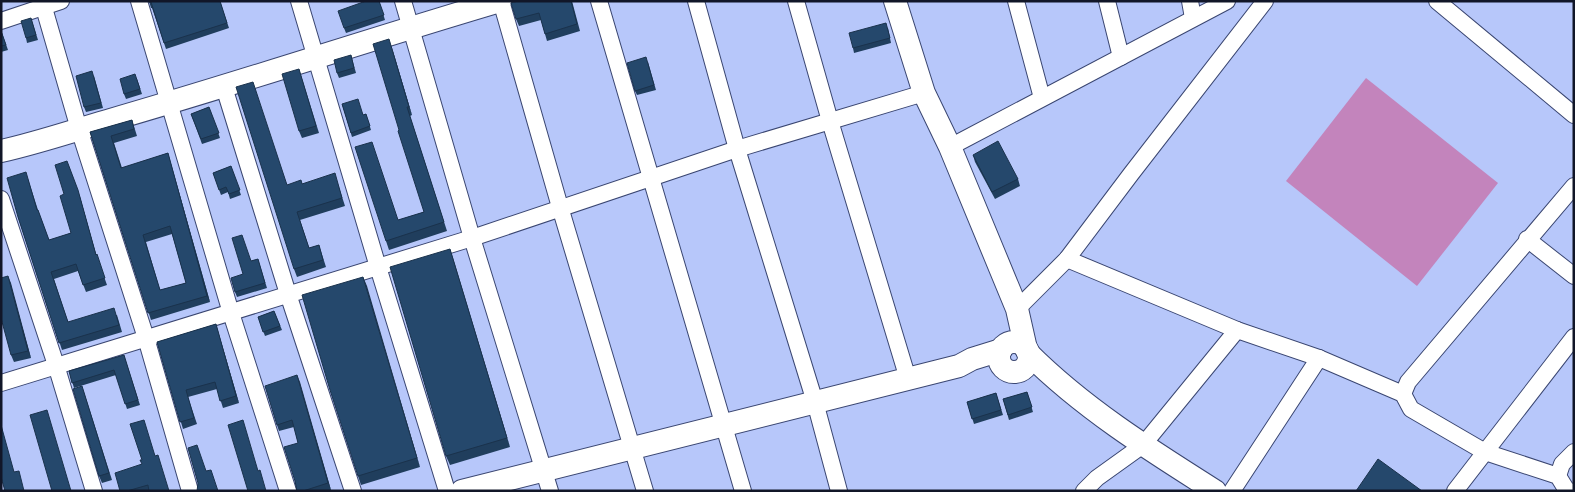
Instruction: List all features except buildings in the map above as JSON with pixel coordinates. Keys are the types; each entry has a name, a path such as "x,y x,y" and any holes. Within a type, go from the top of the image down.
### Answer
{"street":[{"path":"1,20 43,4 61,1"},
{"path":"139,1 232,313 288,491"},
{"path":"300,1 378,267 447,491"},
{"path":"402,1 472,238 547,481"},
{"path":"1,151 40,142 224,87 316,56 500,1 644,491"},
{"path":"599,1 743,491"},
{"path":"696,1 737,149 815,402 840,491"},
{"path":"796,1 908,379"},
{"path":"895,1 924,93 950,147 1017,309 1013,357"},
{"path":"1016,1 1042,98"},
{"path":"1107,1 1121,57"},
{"path":"1190,1 1193,18"},
{"path":"950,147 1227,1"},
{"path":"1017,309 1067,259 1265,1"},
{"path":"1437,1 1574,115"},
{"path":"43,4 79,129 146,338 190,491"},
{"path":"224,87 288,294 353,491"},
{"path":"1,383 472,238 651,176 924,93"},
{"path":"1403,394 1408,382 1527,239 1574,186"},
{"path":"1,199 56,365 94,491"},
{"path":"1527,239 1574,276"},
{"path":"1067,259 1237,330 1319,358 1403,394 1411,409 1485,452 1558,476 1569,491"},
{"path":"1084,491 1097,478 1143,445 1237,330"},
{"path":"1455,491 1574,337"},
{"path":"462,491 547,481 632,448 959,366 1013,357 1060,383 1143,445 1215,491"},
{"path":"1232,491 1319,358"},
{"path":"1558,476 1562,464 1574,452"}],"shaded area":[{"path":"1366,78 1498,183 1417,286 1286,181"}]}
